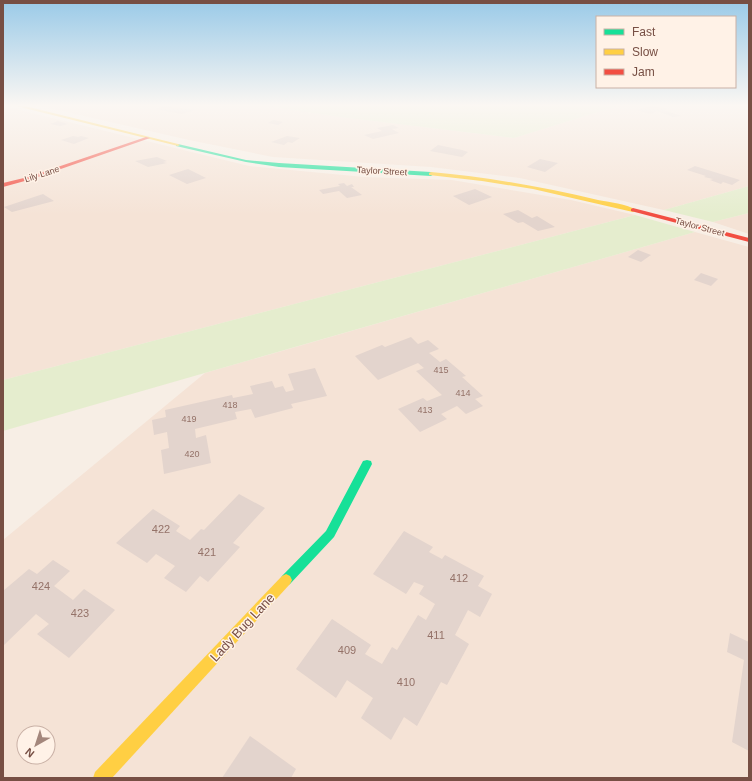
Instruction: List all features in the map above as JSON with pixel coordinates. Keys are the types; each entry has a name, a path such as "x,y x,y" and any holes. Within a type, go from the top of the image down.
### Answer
{"street":[{"name":"Lily Lane","path":"3,185 30,178 138,141"},
{"name":"Taylor Street","path":"163,141 246,161 279,165 469,176 510,182 579,196 749,240"},
{"name":"Lady Bug Lane","path":"101,778 330,534 367,464"}],"shaded area":[{"path":"3,141 148,141 249,166 364,177 452,180 571,200 635,215 3,380"},
{"path":"196,141 749,141 749,186 664,210 520,178 431,167 273,157"},
{"path":"749,213 749,234 713,222"},
{"path":"695,232 749,247 749,778 3,778 3,540 205,373"}],"green space":[{"path":"749,186 749,213 713,222 664,210"},
{"path":"635,215 695,232 3,431 3,380"}],"building":[{"path":"66,141 80,141 74,144"},
{"path":"294,141 292,143 288,142 284,145 271,142"},
{"path":"438,145 468,152 462,157 430,151"},
{"path":"157,157 167,161 163,162 167,163 148,167 135,161"},
{"path":"540,159 558,163 545,172 527,167"},
{"path":"695,166 740,180 732,185 723,182 721,184 710,180 713,179 704,177 706,176 687,170"},
{"path":"188,169 206,178 187,184 169,175"},
{"path":"344,183 347,186 352,184 354,187 351,187 362,195 347,198 339,191 323,194 319,190 340,186 338,184"},
{"path":"475,189 492,197 469,205 453,196"},
{"path":"43,194 54,201 12,212 4,207"},
{"path":"518,210 532,218 537,216 555,227 538,231 523,222 518,223 503,214"},
{"path":"638,250 651,255 641,262 628,257"},
{"path":"701,273 718,279 711,286 694,280"},
{"path":"411,337 418,344 428,340 439,349 429,353 440,362 446,359 466,376 462,377 483,396 475,399 483,406 466,414 457,406 441,414 447,419 420,432 398,409 423,398 427,401 442,395 416,371 424,368 418,363 378,380 355,356 382,345 385,347"},
{"path":"315,368 327,396 291,404 293,408 255,418 251,409 235,412 237,419 195,429 196,438 206,435 211,463 164,474 161,450 169,448 167,432 154,435 152,420 166,417 165,410 232,395 233,398 253,394 250,386 272,381 275,388 283,386 286,392 294,390 288,374"},
{"path":"239,494 265,508 233,543 240,547 208,582 200,576 186,592 164,578 175,566 156,554 147,563 116,543 153,509 180,526 176,531 190,540 201,529 204,530"},
{"path":"404,531 433,547 429,552 442,559 445,555 484,576 478,586 492,594 480,617 468,610 455,635 469,644 447,685 441,682 417,726 404,717 391,740 361,718 373,698 347,680 336,698 296,669 332,619 371,645 365,654 382,664 392,647 397,650 418,615 426,620 435,604 419,594 424,586 414,582 406,594 373,574"},
{"path":"53,560 70,571 54,586 73,600 84,589 115,610 69,658 37,634 49,624 36,614 3,646 3,591 29,569 37,574"},
{"path":"730,633 749,642 749,751 732,742 744,660 727,652"},
{"path":"250,736 296,769 291,778 222,778"}],"traffic: fast":[{"path":"178,145 246,161 279,165 431,174"},
{"path":"286,580 330,534 367,464"}],"traffic: slow":[{"path":"163,141 178,145"},
{"path":"431,174 482,179 533,187 633,210"},
{"path":"101,778 286,580"}],"traffic: jam":[{"path":"3,185 30,178 138,141"},
{"path":"633,210 749,240"}]}
